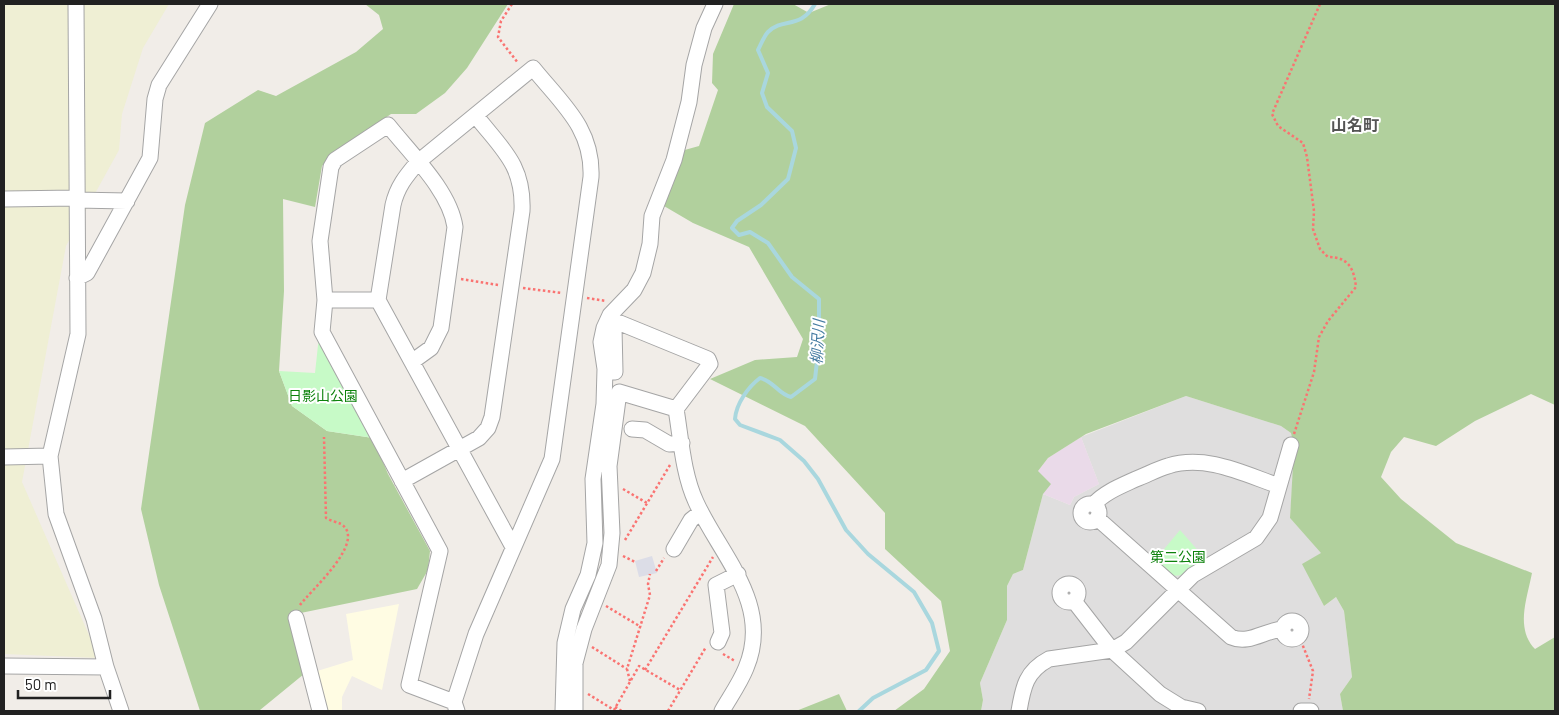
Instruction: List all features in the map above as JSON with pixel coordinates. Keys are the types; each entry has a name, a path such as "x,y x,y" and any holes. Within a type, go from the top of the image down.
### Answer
{"street":[{"path":"76,4 78,334 50,456 56,514 94,619 106,667 121,711"},
{"path":"77,278 88,273 150,158 155,99 159,85 210,4"},
{"path":"563,711 565,643 573,608 588,575 595,543 593,478 605,395 606,369 601,342 604,328 610,316 634,290 646,263 652,216 674,160 690,102 694,65 704,28 715,4"},
{"path":"413,361 431,348 439,335 455,227 453,214 443,193 418,162 388,125 335,160 331,167 320,241 325,300 322,332 440,551 410,686 455,706 476,634 552,459 576,295 592,159 588,143 579,124 533,68 418,162 396,190 378,300 413,361 459,451 513,548"},
{"path":"402,481 459,451 479,438 488,428 492,417 522,211 522,188 513,163 476,116"},
{"path":"4,199 127,201"},
{"path":"325,300 378,300"},
{"path":"676,409 619,392 615,386 614,328 620,323 708,358 710,364 676,409 688,480 701,512 738,574 749,602 753,622 752,641 746,667 722,711"},
{"path":"575,711 575,663 584,629 609,565 612,533 609,466 619,392"},
{"path":"632,430 645,430 669,444 682,443"},
{"path":"1019,711 1026,679 1041,664 1049,659 1112,650 1126,642 1178,589 1200,570 1247,545 1256,538 1270,518 1291,445"},
{"path":"4,457 50,456"},
{"path":"1279,486 1208,463 1190,462 1168,466 1101,496 1096,511 1231,637 1238,640 1253,638 1272,630 1283,629"},
{"path":"674,549 691,520 701,512"},
{"path":"718,648 722,633 716,585 738,574"},
{"path":"1074,601 1112,650 1168,701 1181,707 1198,711"},
{"path":"296,618 320,711"},
{"path":"4,666 106,667"},
{"path":"1301,711 1310,704"}],"path":[{"path":"512,4 501,21 498,37 527,73"},
{"path":"1291,445 1314,372 1320,337 1328,321 1356,287 1354,272 1348,263 1338,257 1328,257 1320,249 1314,229 1313,202 1307,157 1303,143 1278,126 1272,114 1320,4"},
{"path":"447,277 576,295 620,304"},
{"path":"296,618 296,610 331,570 342,555 347,542 346,532 342,524 326,518 325,514 327,492 324,437"},
{"path":"623,543 672,464"},
{"path":"618,490 624,489 647,503"},
{"path":"617,552 635,562"},
{"path":"645,670 716,552"},
{"path":"630,681 627,669 650,595 648,584 650,574"},
{"path":"601,603 641,627"},
{"path":"1301,641 1314,672 1310,704"},
{"path":"586,643 627,669"},
{"path":"668,711 707,645 718,648 728,657"},
{"path":"582,691 614,710 639,666 680,690"},
{"path":"615,707 622,711"}],"shaded area":[{"path":"1186,396 1281,426 1291,433 1295,448 1290,518 1322,553 1303,564 1324,606 1336,597 1344,611 1352,677 1340,694 1343,711 981,711 983,700 980,683 1007,620 1007,586 1013,574 1023,570 1043,494 1070,505 1074,497 1099,484 1081,437"},
{"path":"1081,437 1099,484 1074,497 1070,505 1043,494 1038,471 1048,458"},
{"path":"652,556 657,573 639,577 635,561"},
{"path":"399,604 382,690 352,676 342,697 342,711 325,711 314,672 353,660 346,614"}],"green space":[{"path":"4,4 169,4 143,48 122,114 119,150 66,246 22,482 99,658 4,654"},
{"path":"365,4 508,4 467,68 445,93 416,114 391,114 332,155 322,166 315,207 283,199 284,291 279,371 292,406 327,431 373,438 388,474 430,551 428,570 417,589 291,615 304,674 260,710 200,711 159,585 141,509 185,205 205,123 258,90 276,96 356,52 383,29 379,15"},
{"path":"734,4 793,4 809,13 831,4 1555,4 1555,405 1531,394 1475,421 1436,446 1404,437 1391,452 1381,477 1401,499 1456,543 1532,573 1525,603 1525,632 1535,649 1555,637 1555,711 1343,711 1340,694 1352,677 1344,611 1336,597 1324,606 1302,564 1321,553 1290,518 1294,448 1291,433 1281,426 1186,396 1086,434 1048,458 1038,471 1051,484 1043,494 1023,570 1013,574 1007,586 1007,620 980,683 983,700 981,711 894,711 924,689 950,651 941,601 885,549 885,513 805,426 710,379 755,360 797,357 803,339 749,247 693,223 664,206 681,151 699,146 718,90 712,83 713,54"},
{"name":"日影山公園","path":"319,336 329,362 332,361 373,438 327,431 292,406 279,371 315,373"},
{"name":"第二公園","path":"1180,530 1201,554 1203,561 1183,575 1171,576 1155,560"},
{"path":"839,694 847,711 796,711"}],"waterway":[{"name":"柳沢川","path":"815,4 803,17 780,25 768,32 758,50 768,73 762,93 767,107 792,131 796,148 788,179 761,205 737,221 732,228 739,235 750,232 768,243 792,277 819,299 819,344 815,379 791,397 760,378 743,396 735,419 740,425 780,440 804,461 818,479 846,530 868,554 914,592 932,623 939,651 926,670 873,698 859,711"}],"district":[{"name":"山名町","path":"1355,125"}]}
